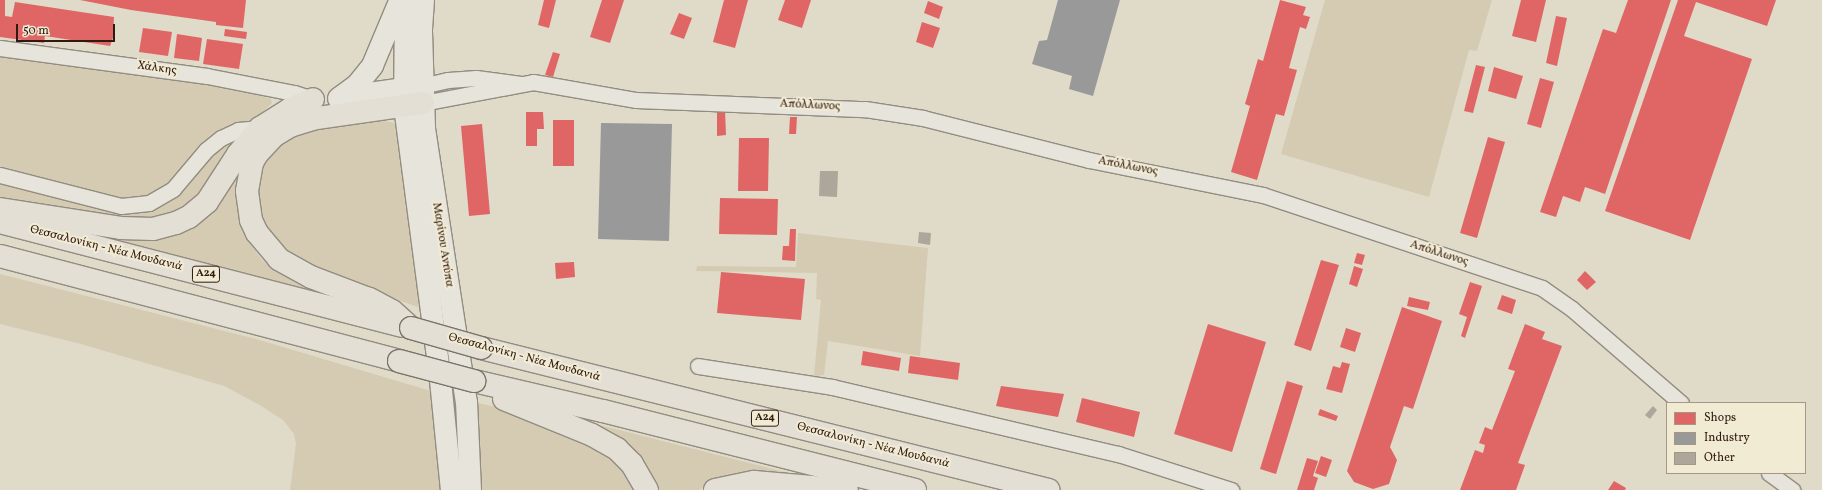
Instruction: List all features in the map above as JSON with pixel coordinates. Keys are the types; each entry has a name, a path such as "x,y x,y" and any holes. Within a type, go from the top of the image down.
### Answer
{"highway":[{"path":"411,328 392,311 369,299 311,277 279,259 257,233 251,220 247,191 252,163 257,154 275,135 290,126 317,118 413,96"},
{"path":"0,209 139,230 166,227 189,218 206,202 238,154 260,128 290,108 313,99"},
{"name":"Θεσσαλονίκη - Νέα Μουδανιά","path":"0,222 411,328 481,348 1049,490"},
{"path":"0,256 474,381 603,411 915,490"},
{"path":"474,381 486,392 565,423 617,449 632,464 647,490"},
{"path":"715,490 754,482 847,490"}],"main road":[{"path":"338,98 356,85 372,65 399,0"},
{"name":"Μαρίνου Αντύπα","path":"405,0 451,490"},
{"name":"Μαρίνου Αντύπα","path":"423,0 413,96 432,188 466,401 470,490"},
{"path":"313,99 413,96"}],"street":[{"name":"Χάλκης","path":"0,48 207,76 294,93 313,99"},
{"name":"Απόλλωνος","path":"413,96 524,85 533,82 636,100 866,109 923,118 1089,160 1263,195 1542,288 1572,309 1680,402"},
{"path":"0,175 121,206 149,203 173,188 206,150 221,138 238,130 260,128"},
{"path":"698,366 847,391 1118,454 1231,490"},
{"path":"1770,474 1792,490"}],"shaded area":[{"path":"1325,0 1492,0 1477,51 1469,50 1429,197 1281,154"},
{"path":"0,57 72,63 229,86 271,99 272,103 252,122 156,192 129,201 0,171"},
{"path":"377,120 396,123 421,308 302,267 266,235 256,198 257,174 283,140 307,129"},
{"path":"242,133 205,191 183,213 126,223 0,200 0,181 151,206 219,145"},
{"path":"242,159 237,207 251,245 262,260 279,273 334,297 89,234 145,239"},
{"path":"798,233 928,248 920,356 828,341 824,375 814,376 821,300 816,299 817,273 696,271 697,266 796,267"},
{"path":"0,274 256,339 431,391 440,490 290,490 296,444 294,434 283,420 258,404 224,386 81,344 0,324"},
{"path":"473,402 511,410 616,458 637,490 477,490"},
{"path":"592,423 812,479 717,481 699,490 650,490"}],"building: Shops":[{"path":"0,0 5,0 5,16 12,17 15,2 114,17 113,38 110,46 45,36 44,43 0,37"},
{"path":"80,0 246,0 243,28 216,25 216,22 131,10"},
{"path":"544,0 556,0 549,28 538,25"},
{"path":"602,0 624,0 610,43 590,37"},
{"path":"724,0 748,0 735,48 713,42"},
{"path":"785,0 811,0 802,28 778,20"},
{"path":"1280,0 1306,7 1303,15 1310,17 1306,29 1300,27 1289,68 1297,70 1284,116 1276,114 1257,180 1231,172 1250,106 1245,104 1258,59 1263,61"},
{"path":"1521,0 1546,0 1536,42 1512,36"},
{"path":"1628,0 1671,0 1605,194 1585,187 1580,202 1563,196 1556,217 1540,212 1603,29 1616,33"},
{"path":"1678,0 1776,0 1767,26 1696,2 1684,36 1752,59 1690,240 1605,211"},
{"path":"928,1 943,7 939,19 924,13"},
{"path":"679,13 692,18 684,39 670,34"},
{"path":"1556,16 1567,18 1557,66 1546,63"},
{"path":"922,22 940,28 933,48 916,42"},
{"path":"143,28 172,32 168,56 139,52"},
{"path":"225,29 247,32 246,39 224,36"},
{"path":"177,34 202,38 199,61 174,58"},
{"path":"207,39 243,44 239,69 203,64"},
{"path":"553,52 560,54 553,77 545,75"},
{"path":"1476,65 1485,67 1473,113 1464,111"},
{"path":"1494,67 1523,76 1516,99 1488,91"},
{"path":"1540,78 1554,82 1541,128 1527,124"},
{"path":"717,110 725,110 726,135 717,136"},
{"path":"526,112 543,112 544,129 537,129 537,146 526,146"},
{"path":"790,117 797,117 796,134 789,134"},
{"path":"553,120 574,120 574,166 553,166"},
{"path":"482,124 490,214 469,216 461,126"},
{"path":"1488,137 1505,142 1477,238 1460,233"},
{"path":"739,138 769,138 768,191 738,191"},
{"path":"720,198 778,199 777,235 719,234"},
{"path":"790,229 796,229 795,261 782,260 783,246 789,246"},
{"path":"1357,253 1365,255 1362,265 1354,263"},
{"path":"1321,260 1339,265 1311,351 1294,345"},
{"path":"574,262 575,277 556,279 555,263"},
{"path":"1354,266 1363,269 1357,287 1349,284"},
{"path":"1585,271 1596,282 1587,290 1577,280"},
{"path":"721,272 805,279 801,320 717,313"},
{"path":"1470,282 1482,286 1465,338 1461,336 1467,317 1459,314"},
{"path":"1502,295 1516,300 1512,314 1497,309"},
{"path":"1409,297 1430,302 1428,310 1407,306"},
{"path":"1402,307 1442,321 1413,409 1404,406 1390,447 1397,460 1389,484 1373,489 1354,482 1347,471"},
{"path":"1208,324 1266,342 1232,452 1174,434"},
{"path":"1525,324 1545,332 1542,339 1562,346 1518,463 1525,465 1516,490 1460,490 1475,450 1483,453 1485,445 1479,443 1485,427 1492,430 1515,371 1508,369"},
{"path":"1346,328 1361,333 1355,352 1340,347"},
{"path":"863,351 901,358 899,371 861,365"},
{"path":"910,356 960,363 958,380 908,373"},
{"path":"1342,362 1350,364 1342,393 1326,389 1333,366 1340,368"},
{"path":"1287,381 1303,386 1276,474 1260,469"},
{"path":"1001,386 1064,394 1058,417 996,406"},
{"path":"1082,398 1140,412 1134,437 1076,422"},
{"path":"1320,409 1338,416 1336,421 1318,415"},
{"path":"1321,456 1332,460 1326,477 1315,473"},
{"path":"1307,458 1318,461 1313,476 1318,478 1314,490 1297,490"},
{"path":"1614,481 1626,488 1625,490 1608,490"}],"building: Industry":[{"path":"1058,0 1120,0 1093,96 1069,89 1072,76 1032,64 1039,41 1047,40"},
{"path":"601,123 672,124 669,241 598,239"}],"building: Other":[{"path":"820,171 838,171 837,197 819,196"},
{"path":"919,232 931,233 930,245 918,243"},
{"path":"1653,406 1657,410 1650,419 1645,415"}]}
